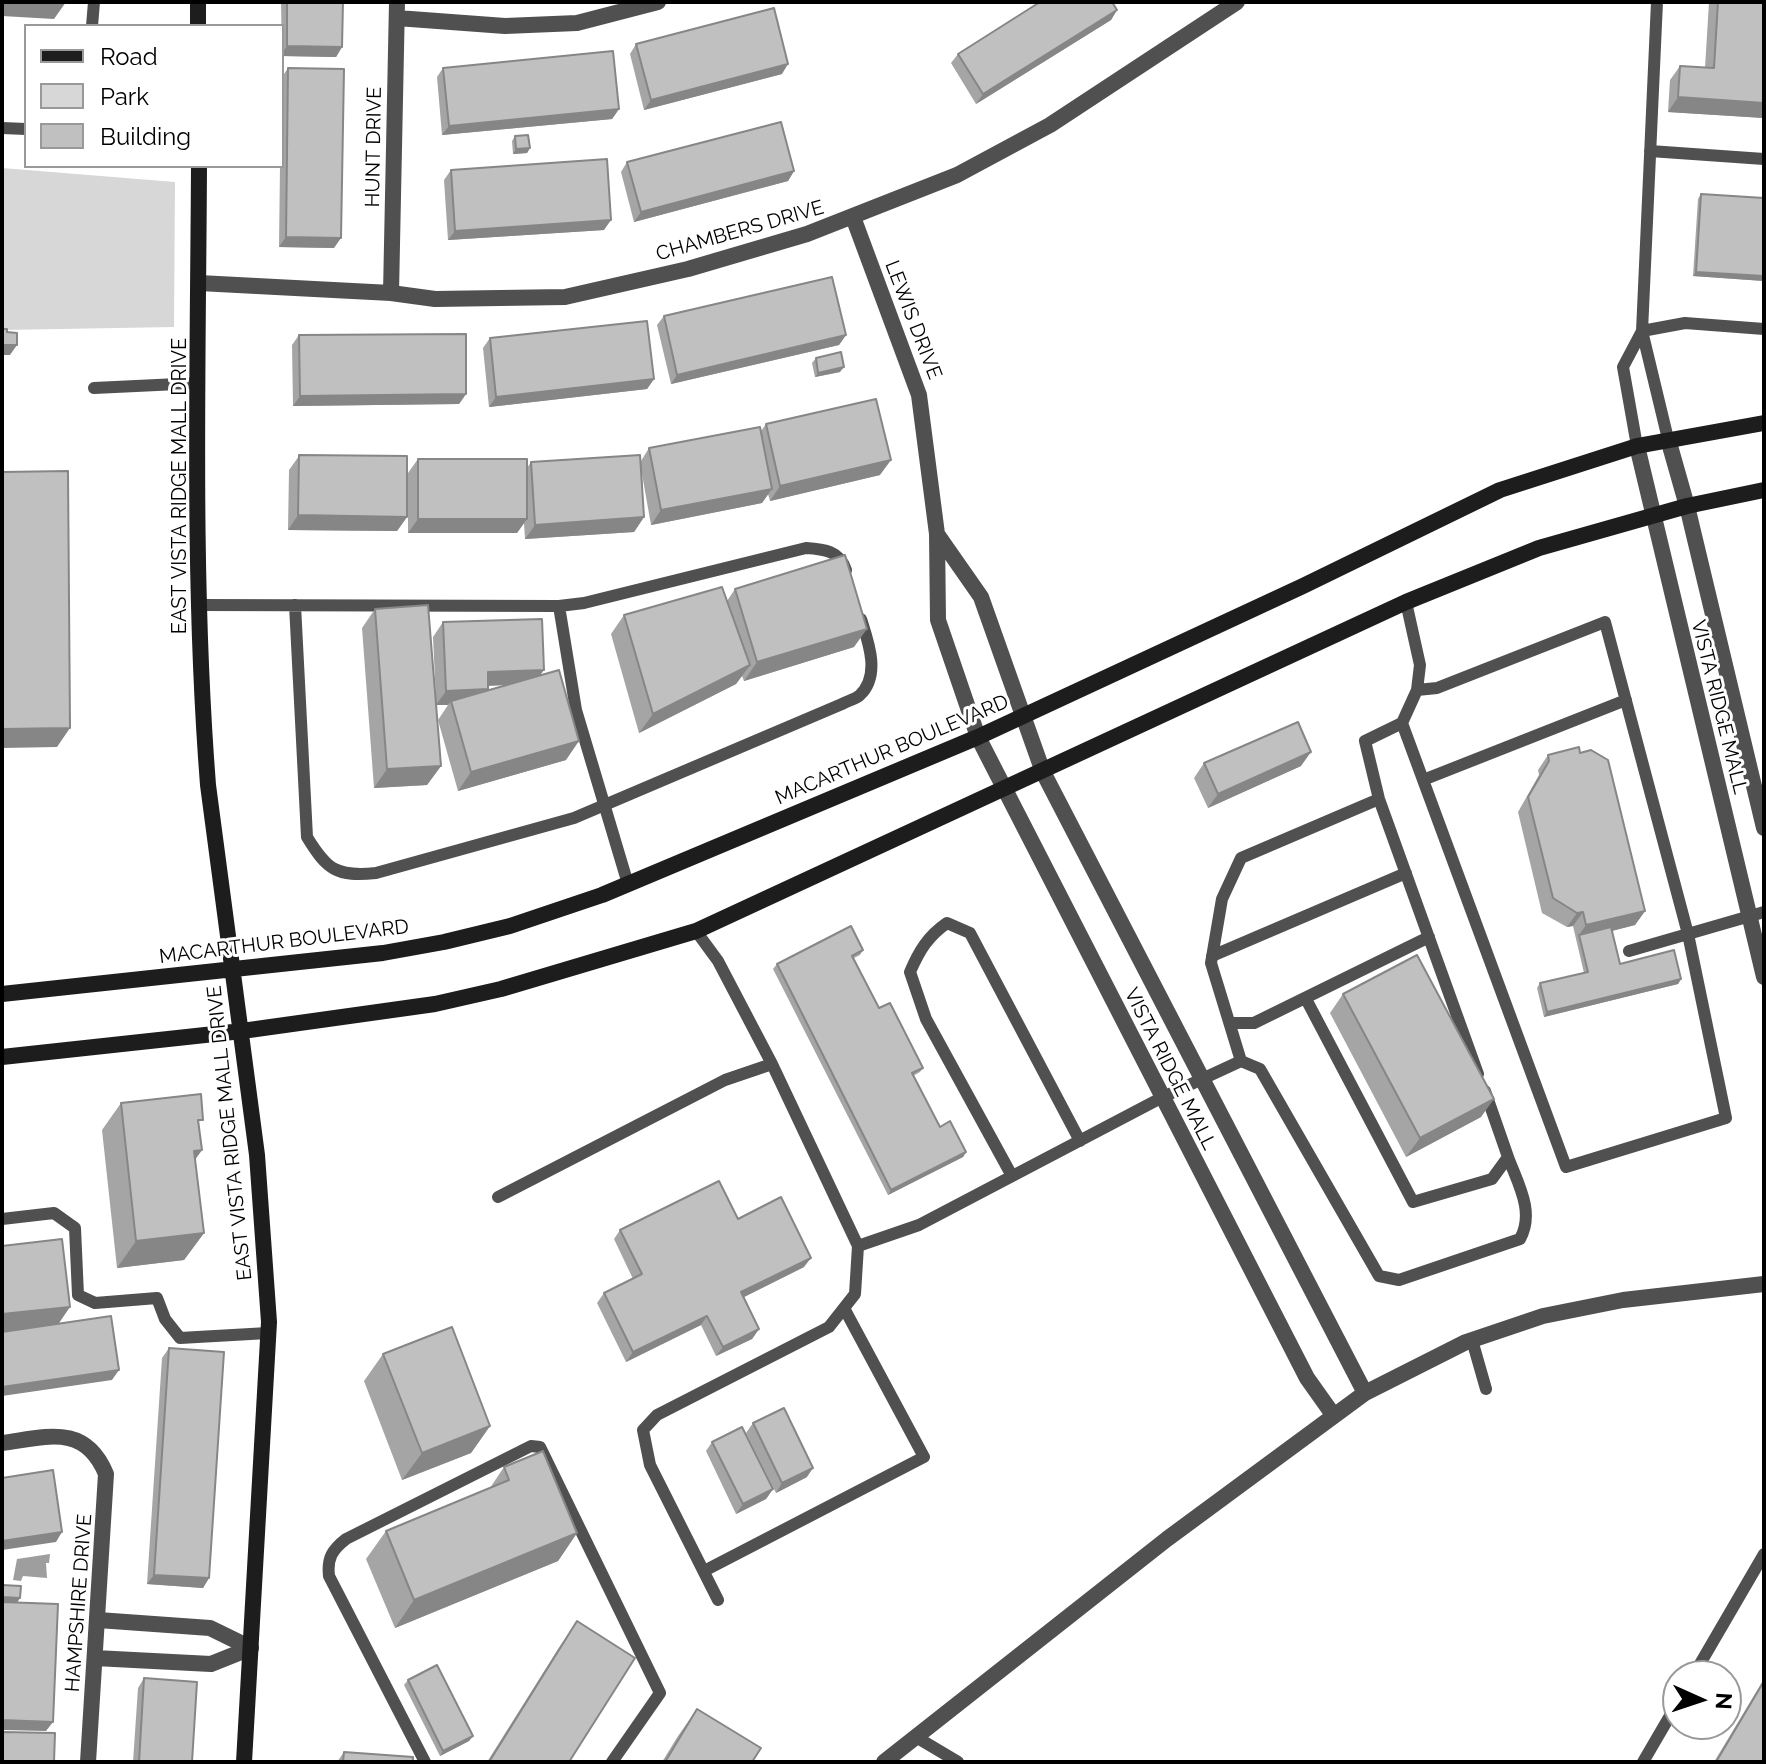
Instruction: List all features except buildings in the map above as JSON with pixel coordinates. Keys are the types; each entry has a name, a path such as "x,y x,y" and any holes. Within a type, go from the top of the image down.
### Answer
{"main road":[{"path":"198,2 198,24"},
{"name":"EAST VISTA RIDGE MALL DRIVE","path":"199,168 199,605 208,785 257,1155 268,1333 244,1762"},
{"name":"MACARTHUR BOULEVARD","path":"2,994 370,955 510,926 628,884 978,737 1303,586 1500,490 1637,446 1764,423"},
{"path":"2,1057 242,1031 435,1004 501,989 696,931 1406,602 1539,548 1687,506 1764,490"}],"street":[{"path":"397,10 505,26 577,23 658,2"},
{"name":"CHAMBERS DRIVE","path":"199,283 391,293 435,299 565,297 688,269 807,234 957,175 1050,125 1237,2"},
{"name":"HUNT DRIVE","path":"391,293 397,10"},
{"name":"LEWIS DRIVE","path":"853,217 919,395 937,534 938,620 978,737"},
{"name":"VISTA RIDGE MALL","path":"1668,439 1764,828"},
{"name":"VISTA RIDGE MALL","path":"1637,446 1757,914 1764,977"},
{"name":"LEWIS DRIVE","path":"937,534 981,597 1023,716"},
{"name":"VISTA RIDGE MALL","path":"1023,716 1043,772 1365,1393"},
{"name":"VISTA RIDGE MALL","path":"978,737 1307,1378 1334,1416"},
{"path":"884,1762 1167,1539 1365,1393 1472,1340 1543,1316 1623,1300 1764,1284"},
{"name":"HAMPSHIRE DRIVE","path":"2,1443 66,1437 80,1441 92,1450 106,1474 88,1762"},
{"path":"98,1620 210,1628 251,1648"},
{"path":"95,1658 211,1664 251,1648"}],"lane":[{"path":"92,24 94,2"},
{"path":"1657,2 1642,331 1668,439"},
{"path":"2,128 24,129"},
{"path":"1650,151 1764,159"},
{"path":"1642,331 1685,323 1764,329"},
{"path":"1637,446 1623,367 1642,331"},
{"path":"94,388 199,383"},
{"path":"199,605 559,606 584,603 806,548 828,549 843,561 848,577"},
{"path":"858,1246 919,1225 1161,1098 1241,1061 1260,1069 1379,1276 1399,1280 1520,1239 1527,1226 1528,1212 1379,799 1365,741 1402,723 1417,690 1420,665 1406,602"},
{"path":"295,605 307,837 321,860 338,873 376,873 550,826 604,806 860,695 870,679 871,653 857,607"},
{"path":"559,606 576,710 628,884"},
{"path":"1402,723 1566,1167 1726,1118 1688,934 1605,622 1437,688 1417,690"},
{"path":"1423,780 1626,700"},
{"path":"1241,1061 1211,963 1222,899 1241,858 1379,799"},
{"path":"1212,956 1406,873"},
{"path":"1629,951 1757,914"},
{"path":"1012,1176 926,1019 910,972 919,951 933,932 947,923 970,933 1080,1141"},
{"path":"696,931 718,961 772,1064 858,1246 855,1294 829,1327 657,1415 643,1430 650,1465 718,1600"},
{"path":"1230,1023 1254,1023 1429,937"},
{"path":"1306,999 1413,1202 1492,1179 1508,1157"},
{"path":"498,1197 725,1080 772,1064"},
{"path":"2,1219 54,1213 75,1228 78,1295 95,1303 157,1298 165,1319 180,1338 268,1333"},
{"path":"704,1571 924,1457 844,1308"},
{"path":"1472,1340 1486,1389"},
{"path":"425,1762 329,1576 327,1563 334,1548 346,1539 531,1446 540,1447 660,1693 612,1762"},
{"path":"1702,1660 1764,1554"},
{"path":"1643,1762 1662,1729"},
{"path":"916,1737 958,1762"}],"green space":[{"path":"2,168 175,182 174,327 2,330"}],"shaded area":[{"path":"50,1554 49,1563 46,1563 47,1578 23,1576 21,1581 13,1580 17,1559"}]}
